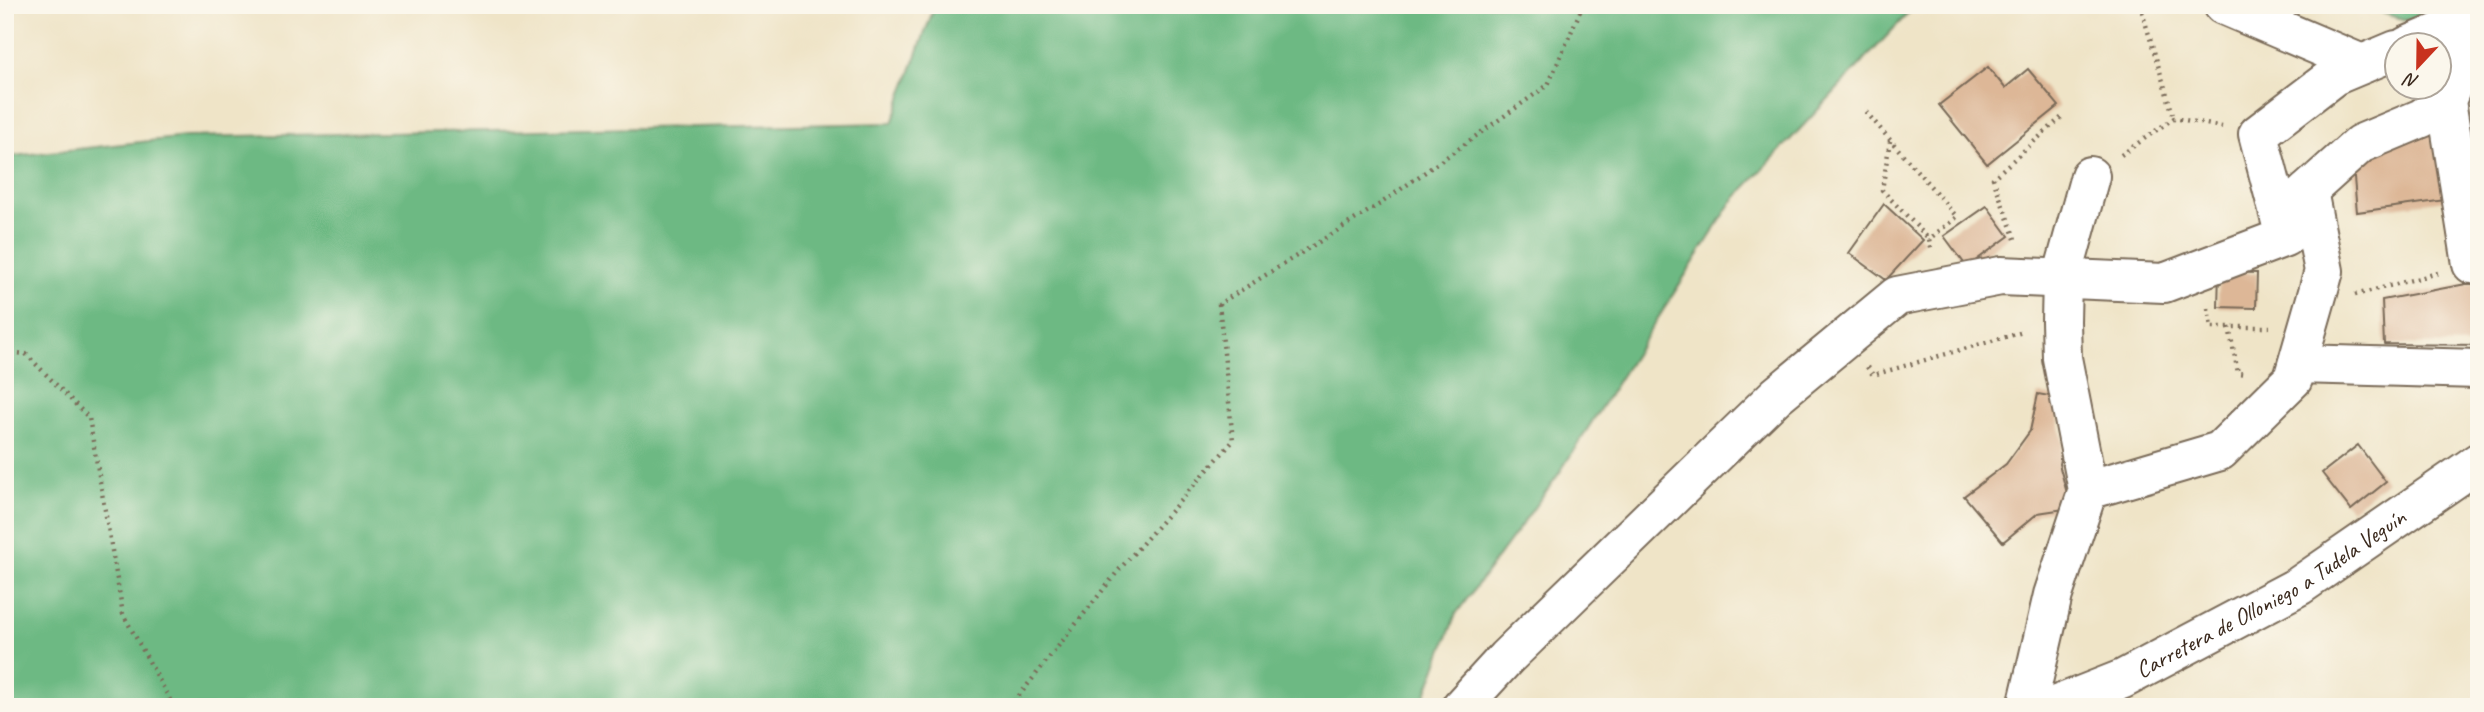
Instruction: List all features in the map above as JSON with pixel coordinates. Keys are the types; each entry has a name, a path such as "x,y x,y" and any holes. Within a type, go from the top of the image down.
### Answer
{"street":[{"path":"2223,5 2379,57"},
{"path":"2441,32 2479,16"},
{"path":"2452,86 2479,21"},
{"path":"1461,707 1507,658 1777,395 1897,296 2001,276 2164,283 2285,237 2258,134 2334,76 2379,57"},
{"path":"2280,217 2360,144 2422,118 2445,102"},
{"path":"2446,102 2475,264"},
{"path":"2026,707 2053,595 2088,490 2062,358 2061,321 2045,277 2090,176"},
{"path":"2088,490 2220,451 2293,379 2324,271 2308,191"},
{"path":"2298,364 2479,369"},
{"name":"Carretera de Olloniego a Tudela Veguín","path":"2052,707 2123,679 2299,586 2479,462"}],"path":[{"path":"1010,707 1118,571 1233,441 1219,304 1380,204 1548,85 1583,5"},
{"path":"2140,5 2174,118"},
{"path":"1866,112 1957,217 1929,239"},
{"path":"2045,277 1993,178 2063,116"},
{"path":"2090,176 2174,118 2258,134"},
{"path":"1890,140 1882,190 1929,239 1940,288"},
{"path":"2201,269 2211,327 2311,317 2475,264"},
{"path":"1847,337 1873,374 2061,321"},
{"path":"5,352 26,354 89,418 123,614 174,707"}],"green space":[{"path":"935,5 1933,5 1912,9 1732,202 1558,475 1456,614 1421,707 5,707 5,157 186,137 892,123"},
{"path":"2354,5 2479,5 2479,41"}],"building":[{"path":"1988,67 2005,88 2028,69 2059,106 1987,164 1939,105"},
{"path":"2443,128 2453,199 2357,212 2352,155"},
{"path":"1884,204 1923,240 1886,280 1849,253"},
{"path":"1987,206 2009,236 1967,267 1944,236"},
{"path":"2219,272 2257,273 2256,308 2218,307"},
{"path":"2466,284 2479,284 2479,345 2384,344 2382,300"},
{"path":"2038,394 2055,397 2063,444 2059,464 2071,508 2038,513 2003,542 1964,496 2006,464 2030,431"},
{"path":"2358,445 2386,482 2351,510 2322,473"}]}
